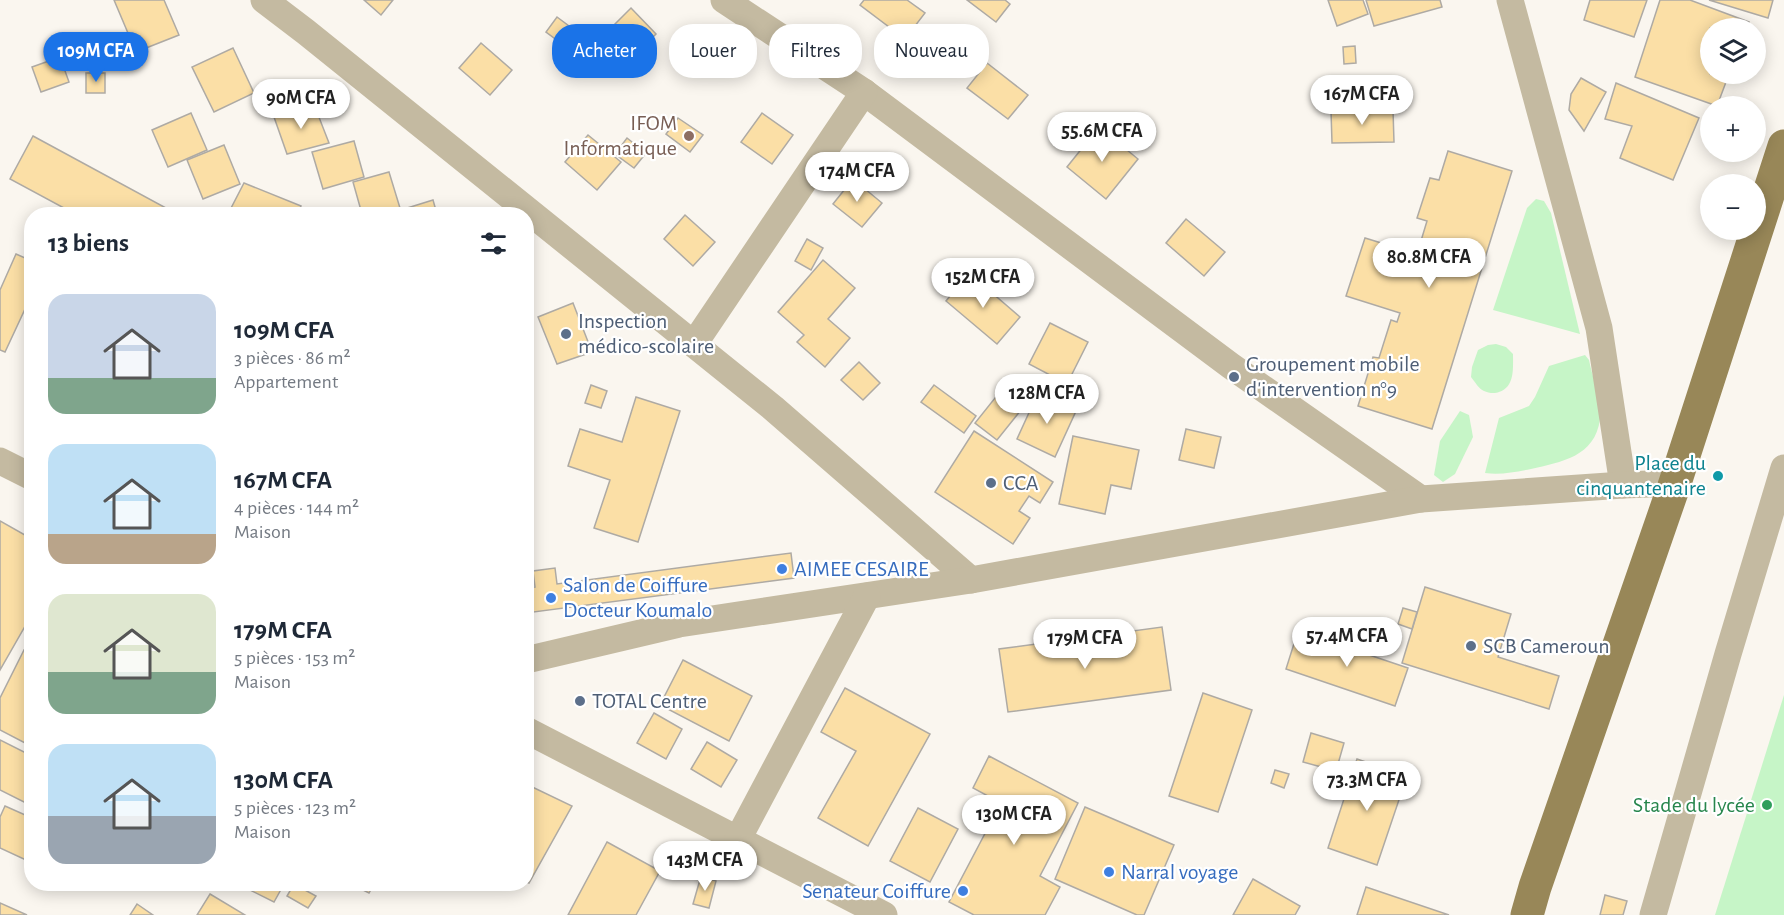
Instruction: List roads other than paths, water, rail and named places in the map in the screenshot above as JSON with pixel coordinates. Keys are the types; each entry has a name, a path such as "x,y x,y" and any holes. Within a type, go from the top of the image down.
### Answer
{"main road":[{"path":"1527,915 1675,483 1784,146"}],"street":[{"path":"264,0 524,207"},
{"path":"724,0 864,92 1231,366 1421,499"},
{"path":"1510,0 1599,328 1623,485"},
{"path":"694,344 864,92"},
{"path":"534,215 773,408 971,580"},
{"path":"0,461 24,473"},
{"path":"1653,915 1784,468"},
{"path":"534,658 679,624 971,580 1421,499 1675,483"},
{"path":"738,839 867,596"},
{"path":"534,734 884,915"}],"place":[{"name":"IFOM Informatique","path":"689,136"},
{"name":"Inspection médico-scolaire","path":"566,334"},
{"name":"Groupement mobile d'intervention n°9","path":"1234,377"},
{"name":"Place du cinquantenaire","path":"1718,476"},
{"name":"CCA","path":"991,483"},
{"name":"AIMEE CESAIRE","path":"782,569"},
{"name":"Salon de Coiffure Docteur Koumalo","path":"551,598"},
{"name":"SCB Cameroun","path":"1471,646"},
{"name":"TOTAL Centre","path":"580,701"},
{"name":"Stade du lycée","path":"1767,805"},
{"name":"Narral voyage","path":"1109,872"},
{"name":"Senateur Coiffure","path":"963,891"}]}
